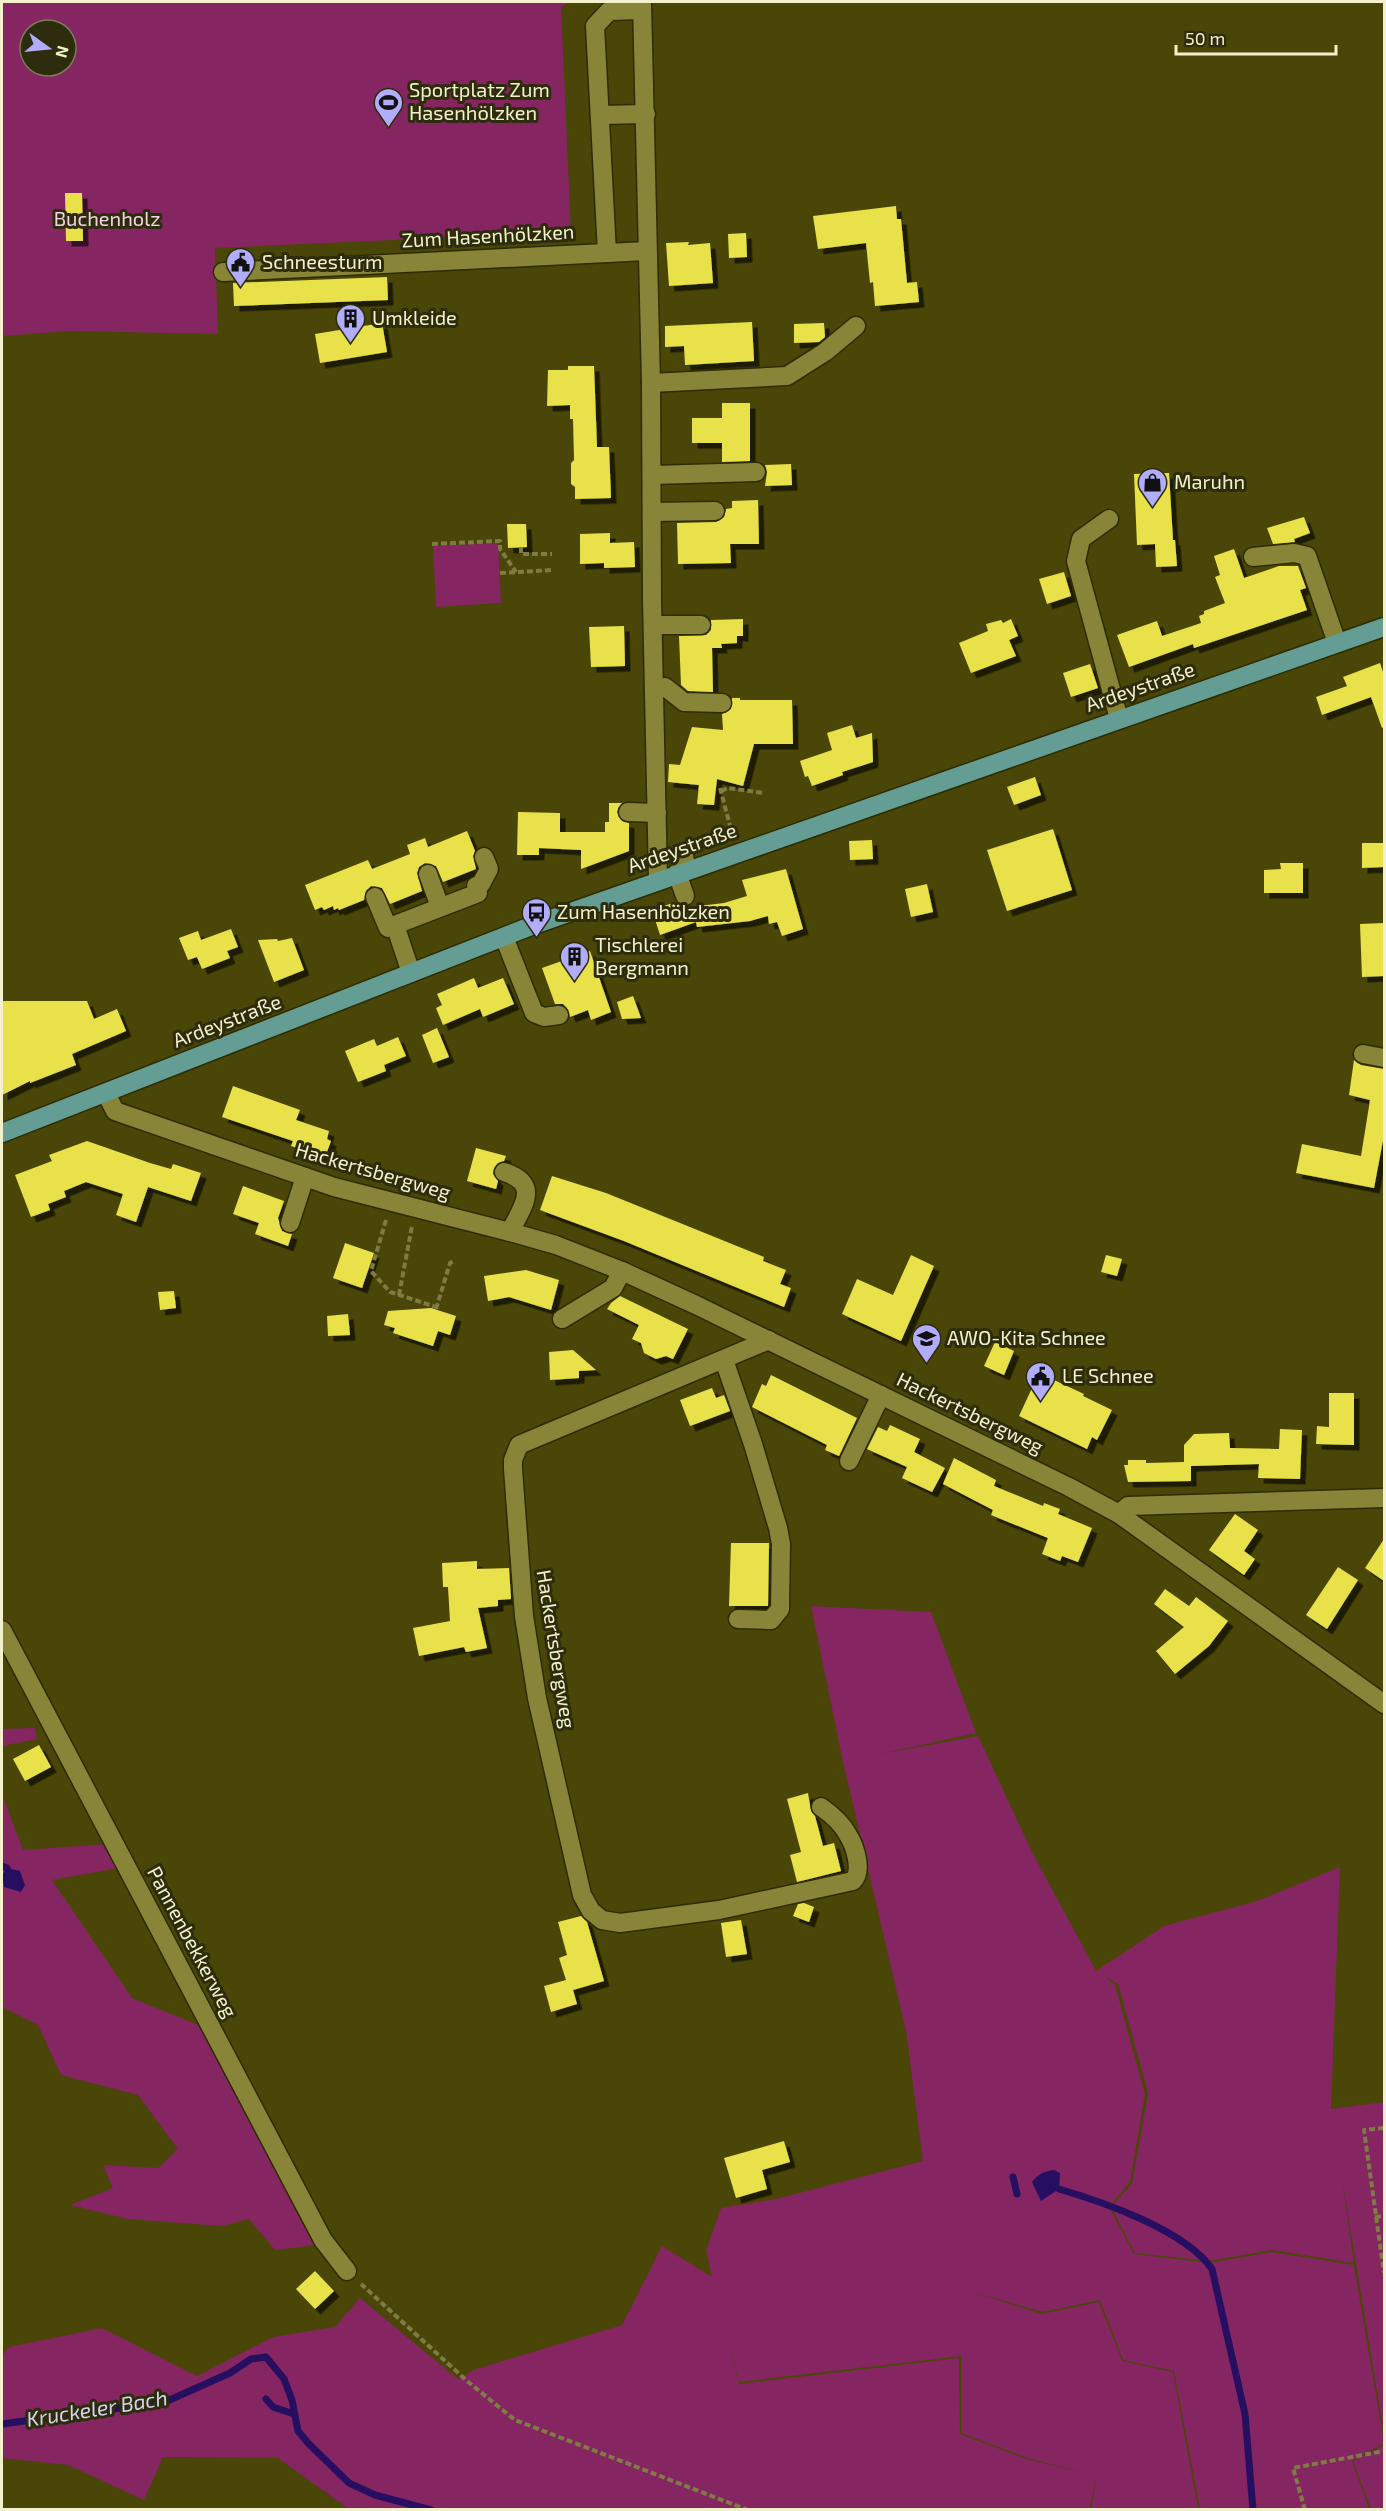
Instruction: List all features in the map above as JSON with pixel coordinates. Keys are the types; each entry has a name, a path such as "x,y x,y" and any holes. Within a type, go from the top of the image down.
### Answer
{"main road":[{"name":"Ardeystraße","path":"2,1133 504,937 658,880 682,866 737,852 1384,627"}],"street":[{"path":"607,252 595,26 609,10 642,6 647,250 656,358 648,409 652,512 644,580 667,688 659,757 658,880"},
{"path":"600,115 646,114"},
{"name":"Zum Hasenhölzken","path":"223,272 647,250"},
{"path":"651,382 787,376 825,352 856,326"},
{"path":"652,475 756,472"},
{"path":"652,512 715,511"},
{"path":"1109,519 1081,539 1076,561 1119,718"},
{"path":"1253,557 1294,553 1307,556 1337,643"},
{"path":"652,625 701,625"},
{"path":"667,688 684,702 722,703"},
{"path":"628,812 657,813"},
{"path":"375,897 388,927 395,925 478,893 476,886 481,884 489,869 484,857"},
{"path":"682,866 685,896"},
{"path":"428,874 440,907"},
{"path":"395,925 411,973"},
{"path":"504,937 534,1012 544,1017 559,1015"},
{"path":"1363,1054 1384,1058"},
{"name":"Hackertsbergweg","path":"106,1093 115,1111 305,1177 415,1208 465,1228 488,1233 510,1232 556,1245 622,1271 769,1340 1069,1487 1119,1514 1384,1704"},
{"path":"504,1172 520,1179 525,1184 527,1196"},
{"path":"290,1223 305,1177"},
{"path":"510,1232 537,1179"},
{"path":"562,1319 613,1288 622,1271"},
{"name":"Hackertsbergweg","path":"769,1340 519,1445 513,1460 513,1469 524,1616 537,1698 582,1895 591,1911 602,1920 620,1923 719,1910 853,1881 859,1870 849,1835 834,1816 820,1807"},
{"path":"724,1360 753,1444 781,1544 780,1609 771,1620 738,1619"},
{"path":"849,1461 881,1395"},
{"path":"1119,1514 1128,1506 1384,1498"},
{"name":"Pannenbekkerweg","path":"2,1630 323,2240 347,2271"}],"path":[{"path":"432,544 500,541 501,549 516,572"},
{"path":"521,547 521,554 552,554"},
{"path":"500,573 553,570"},
{"path":"737,852 720,790 728,788 764,794"},
{"path":"392,1202 371,1271 390,1292 436,1308 450,1263 453,1261"},
{"path":"399,1295 415,1208"},
{"path":"1384,2128 1364,2130 1384,2273"},
{"path":"1375,2217 1384,2216"},
{"path":"347,2271 458,2374 515,2420 748,2510"},
{"path":"1305,2510 1293,2468 1384,2451"}],"green space":[{"name":"Buchenholz","path":"2,2 570,2 561,7 571,232 215,248 218,334 69,331 2,336"},
{"path":"498,543 501,603 436,607 433,546"},
{"path":"811,1606 931,1612 976,1733 880,1754 978,1736 1031,1850 1096,1971 1164,1926 1257,1901 1340,1867 1331,2109 1384,2102 1384,2434 1342,2178 1354,2263 1272,2250 1209,2261 1135,2253 1111,2207 1132,2184 1148,2093 1118,1984 1105,1976 1115,1985 1145,2094 1130,2182 1109,2207 1134,2254 1209,2263 1272,2252 1354,2265 1384,2443 1352,2461 1369,2509 1200,2509 1174,2371 1123,2360 1100,2300 1043,2312 972,2292 1042,2314 1099,2302 1122,2361 1173,2372 1198,2509 1091,2509 1097,2475 1089,2510 350,2510 278,2458 163,2457 144,2500 68,2465 2,2458 2,2355 9,2347 102,2328 197,2376 273,2337 335,2327 360,2298 458,2379 473,2370 622,2325 662,2246 712,2277 706,2250 721,2208 776,2199 923,2161 906,2031 843,1762","holes":["724,2322 739,2382 961,2356 961,2433 1028,2458 1085,2473 1027,2459 960,2434 959,2358 739,2384"]},
{"path":"35,1728 37,1739 2,1746 2,1729"},
{"path":"2,1794 23,1850 107,1844 118,1868 52,1880 132,1998 203,2027 316,2245 275,2250 249,2219 222,2226 128,2219 70,2205 113,2188 103,2165 158,2168 178,2149 138,2095 61,2075 38,2025 2,2007"},
{"path":"1384,2445 1384,2509 1371,2509 1353,2461"}],"shaded area":[{"path":"7,1868 20,1871 25,1885 21,1892 4,1887 2,1875"},
{"path":"1054,2170 1060,2173 1059,2189 1041,2201 1032,2182 1042,2173"}],"building":[{"path":"65,193 82,193 83,241 66,241"},
{"path":"896,206 897,219 901,219 907,283 917,282 919,302 875,306 866,243 818,249 813,216"},
{"path":"746,233 747,257 729,258 728,234"},
{"path":"689,242 688,245 710,243 713,283 669,286 666,243"},
{"path":"387,277 388,300 234,306 233,283"},
{"path":"752,322 754,361 685,365 684,346 665,347 665,326"},
{"name":"Umkleide","path":"382,323 387,352 320,363 315,334"},
{"path":"824,323 825,337 819,342 794,343 794,324"},
{"path":"568,366 594,366 597,447 609,447 611,498 575,499 575,487 571,484 571,463 574,460 573,419 570,419 570,405 547,406 548,370 568,370"},
{"path":"722,403 750,403 750,461 722,462 722,443 692,443 692,418 722,418"},
{"path":"791,464 792,485 765,486 767,472 765,465"},
{"name":"Maruhn","path":"1169,473 1177,566 1156,567 1155,544 1137,545 1134,474"},
{"path":"758,500 759,544 730,544 731,563 678,564 677,523 716,522 724,517 726,509 732,508 732,501"},
{"path":"1304,517 1310,533 1294,539 1295,542 1273,544 1267,528"},
{"path":"507,524 526,524 527,547 508,548"},
{"path":"610,533 610,543 634,542 635,567 604,568 604,563 580,564 580,534"},
{"path":"1234,549 1244,578 1279,566 1298,566 1306,588 1300,590 1307,610 1194,648 1193,644 1129,667 1117,635 1157,621 1162,636 1201,623 1199,616 1204,614 1204,611 1225,603 1215,577 1220,575 1214,556"},
{"path":"1064,572 1071,596 1047,604 1039,579"},
{"path":"743,619 743,636 737,636 737,643 721,644 722,648 712,648 713,692 688,691 681,685 679,636 706,635 711,630 711,620"},
{"path":"1011,619 1018,636 1009,640 1016,656 971,673 959,643 988,631 986,624 1001,620 1003,623"},
{"path":"624,626 625,666 591,667 589,627"},
{"path":"1380,663 1384,675 1384,727 1382,728 1371,697 1322,715 1316,697 1347,686 1343,677"},
{"path":"1090,664 1098,688 1071,697 1063,673"},
{"path":"732,698 792,700 793,744 754,744 743,786 717,779 714,805 697,804 699,785 668,782 669,764 680,765 692,727 723,730 722,714 731,709"},
{"path":"852,725 856,738 872,733 873,762 842,772 843,775 812,786 808,776 805,777 800,761 832,750 827,733"},
{"path":"1035,777 1041,795 1014,805 1007,787"},
{"path":"609,803 622,803 617,812 622,821 629,823 629,851 581,869 581,850 539,848 539,855 517,855 518,812 560,813 560,832 605,832 605,822 609,822"},
{"path":"1053,829 1072,890 1007,911 987,850"},
{"path":"467,831 475,851 473,856 476,869 443,882 436,866 425,863 419,867 417,873 422,891 390,904 382,888 371,886 366,891 364,900 339,910 338,908 334,910 333,906 324,910 322,907 315,910 305,885 368,860 372,869 410,854 407,845 425,838 428,847"},
{"path":"872,840 873,859 850,860 849,841"},
{"path":"1362,843 1384,843 1384,867 1362,868"},
{"path":"1280,863 1303,863 1303,893 1264,893 1264,870 1281,869"},
{"path":"786,869 803,929 782,936 777,922 769,924 768,916 750,921 697,927 696,922 660,935 652,910 676,902 682,908 724,903 747,896 742,880"},
{"path":"927,884 933,912 911,917 905,889"},
{"path":"1384,923 1384,976 1362,977 1360,924"},
{"path":"231,929 238,947 227,951 230,958 202,969 197,957 188,960 179,938 198,931 201,940"},
{"path":"292,938 304,970 274,982 258,940 277,939 278,941"},
{"name":"Tischlerei Bergmann","path":"590,951 611,1012 591,1020 588,1010 570,1017 563,1004 555,1004 542,968"},
{"path":"474,978 478,988 503,978 514,1004 483,1017 480,1009 443,1025 436,1008 442,1005 437,994"},
{"path":"633,996 641,1018 622,1019 617,1002"},
{"path":"2,1001 87,1001 94,1019 117,1009 126,1031 72,1054 76,1065 30,1083 30,1081 2,1095"},
{"path":"437,1028 449,1057 433,1063 422,1035"},
{"path":"398,1037 406,1056 384,1065 386,1071 358,1082 345,1051 374,1039 377,1046"},
{"path":"1354,1060 1361,1065 1384,1069 1384,1135 1374,1188 1296,1173 1302,1144 1361,1156 1370,1100 1349,1095"},
{"path":"233,1086 300,1110 296,1120 329,1131 327,1139 331,1141 325,1157 291,1146 293,1141 222,1117"},
{"path":"87,1141 171,1169 173,1164 201,1173 191,1201 148,1187 136,1222 116,1215 123,1194 86,1182 64,1191 66,1197 48,1204 50,1210 31,1217 15,1175 52,1161 49,1155"},
{"path":"476,1148 506,1156 504,1161 498,1163 494,1168 493,1174 498,1181 496,1189 467,1181"},
{"path":"552,1176 606,1193 764,1257 763,1261 786,1270 780,1284 791,1288 784,1307 624,1241 540,1210"},
{"path":"243,1186 284,1201 278,1218 282,1231 292,1234 288,1246 255,1234 259,1223 233,1214"},
{"path":"345,1243 374,1253 362,1288 333,1278"},
{"path":"911,1255 934,1266 901,1341 842,1314 857,1279 893,1295"},
{"path":"1106,1255 1122,1259 1117,1276 1101,1272"},
{"path":"526,1270 559,1280 551,1310 509,1297 488,1301 484,1276"},
{"path":"174,1291 176,1308 160,1310 158,1292"},
{"path":"620,1296 688,1329 673,1359 666,1356 656,1359 644,1353 641,1343 632,1339 639,1325 607,1309"},
{"path":"431,1308 456,1316 450,1335 438,1331 433,1346 393,1333 395,1328 384,1325 388,1311"},
{"path":"348,1314 350,1335 328,1336 327,1316"},
{"path":"995,1342 1014,1351 1004,1375 984,1366"},
{"path":"573,1350 596,1370 579,1371 579,1378 550,1380 549,1352"},
{"path":"1039,1373 1112,1410 1097,1440 1092,1437 1087,1449 1019,1416"},
{"path":"771,1375 857,1418 839,1456 825,1450 827,1445 752,1407 762,1384 766,1386"},
{"path":"712,1388 716,1398 724,1395 730,1411 690,1426 680,1400"},
{"path":"1329,1393 1354,1393 1354,1445 1316,1444 1317,1426 1329,1427"},
{"path":"890,1425 920,1439 914,1452 945,1468 932,1492 902,1478 907,1467 867,1449 878,1427 887,1431"},
{"path":"1280,1429 1302,1430 1300,1479 1258,1478 1259,1464 1191,1466 1191,1481 1128,1482 1124,1465 1128,1465 1128,1460 1146,1460 1146,1463 1184,1462 1184,1445 1194,1434 1229,1433 1230,1448 1279,1449"},
{"path":"954,1458 996,1480 994,1486 1043,1506 1044,1503 1060,1509 1058,1514 1092,1528 1078,1562 1062,1556 1060,1561 1042,1554 1048,1538 991,1515 993,1510 943,1484"},
{"path":"1235,1514 1258,1530 1244,1551 1255,1559 1244,1575 1209,1550"},
{"path":"1384,1539 1384,1581 1365,1568"},
{"path":"731,1543 769,1543 768,1606 729,1606"},
{"path":"477,1561 477,1569 509,1568 511,1599 498,1600 498,1606 478,1608 487,1648 466,1652 464,1647 419,1656 413,1628 450,1621 448,1587 443,1587 442,1563"},
{"path":"1338,1567 1358,1580 1327,1629 1306,1615"},
{"path":"1165,1589 1189,1606 1196,1597 1228,1621 1209,1646 1175,1674 1156,1651 1184,1627 1154,1604"},
{"path":"39,1745 51,1767 25,1781 13,1759"},
{"path":"808,1793 811,1811 815,1816 823,1846 834,1843 841,1871 797,1882 790,1855 801,1852 787,1799"},
{"path":"804,1903 814,1907 809,1922 793,1916 798,1904"},
{"path":"581,1916 587,1922 604,1981 573,1990 577,2004 551,2012 544,1986 566,1980 559,1958 567,1955 558,1922"},
{"path":"741,1920 747,1954 726,1957 721,1923"},
{"path":"784,2141 790,2162 762,2170 767,2189 736,2198 724,2158"},
{"path":"315,2271 334,2291 315,2309 296,2289"}],"waterway":[{"path":"2,1866 7,1868"},
{"path":"1013,2177 1017,2194"},
{"path":"1059,2189 1142,2219 1183,2242 1212,2269 1245,2414 1253,2510"},
{"name":"Kruckeler Bach","path":"2,2424 165,2402 230,2373 251,2359 266,2357 284,2379 292,2400 298,2431 349,2483 375,2495 431,2510"},
{"path":"266,2399 273,2407 294,2414"}],"place":[{"name":"Sportplatz Zum Hasenhölzken","path":"388,128"},
{"name":"Schneesturm","path":"241,288"},
{"name":"Umkleide","path":"351,344"},
{"name":"Maruhn","path":"1153,508"},
{"name":"Zum Hasenhölzken","path":"536,938"},
{"name":"Tischlerei Bergmann","path":"574,982"},
{"name":"AWO-Kita Schnee","path":"926,1364"},
{"name":"LE Schnee","path":"1041,1402"}]}
